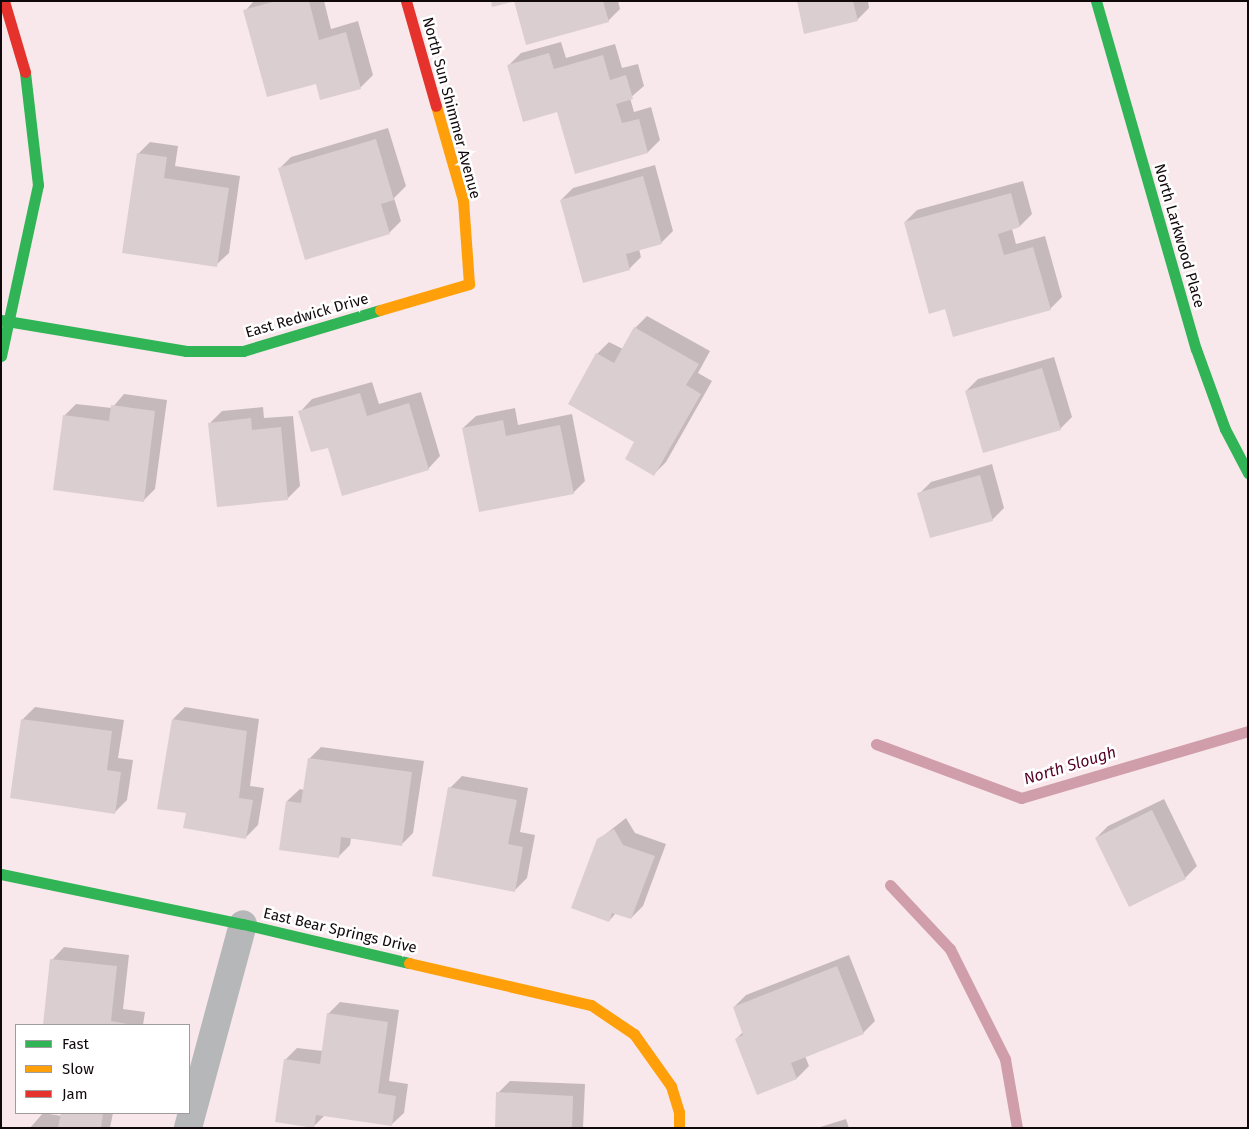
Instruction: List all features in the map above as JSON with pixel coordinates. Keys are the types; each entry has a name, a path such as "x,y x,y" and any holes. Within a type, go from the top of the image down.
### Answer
{"street":[{"path":"1,356 5,321 38,185 26,76 4,1"},
{"name":"North Sun Shimmer Avenue","path":"406,1 463,200 469,284"},
{"name":"North Larkwood Place","path":"1096,1 1196,349 1225,429 1248,473"},
{"name":"East Redwick Drive","path":"5,321 186,351 243,350 469,284"},
{"name":"East Bear Springs Drive","path":"1,874 243,924 591,1006 634,1034 672,1086 679,1112 679,1128"},
{"path":"188,1128 243,924"}],"building":[{"path":"276,1 309,1 319,40 346,32 361,89 320,100 316,84 267,97 243,10"},
{"path":"491,1 512,1 512,2 492,7"},
{"path":"514,1 603,1 609,22 526,45"},
{"path":"797,1 853,1 858,21 804,34"},
{"path":"549,53 554,69 603,55 610,80 626,75 633,99 616,104 622,123 639,119 648,153 575,174 557,112 523,122 507,65"},
{"path":"376,139 394,200 381,204 390,234 305,260 278,168"},
{"path":"137,153 167,157 164,178 229,188 217,267 122,253"},
{"path":"643,176 662,244 626,254 630,270 583,283 560,200"},
{"path":"1011,193 1020,227 998,234 1004,255 1033,247 1051,310 953,337 945,309 929,314 904,222"},
{"path":"634,327 699,364 686,385 701,394 654,476 625,459 634,442 568,404 596,353 614,363"},
{"path":"1042,368 1061,430 983,453 965,391"},
{"path":"360,393 367,416 409,403 429,470 342,496 328,448 311,452 298,411"},
{"path":"111,405 155,411 144,502 53,490 63,415 109,421"},
{"path":"251,418 252,430 281,427 288,500 217,507 208,423"},
{"path":"503,420 506,436 560,425 574,494 479,512 462,428"},
{"path":"980,475 993,521 930,538 917,493"},
{"path":"21,719 112,731 107,770 121,772 115,814 10,798"},
{"path":"172,719 247,731 239,798 253,800 246,839 183,828 186,813 157,809"},
{"path":"308,758 412,772 402,846 341,837 339,858 279,850 286,801 301,803"},
{"path":"448,787 517,800 508,844 523,847 515,892 432,876"},
{"path":"1152,810 1186,879 1129,907 1095,838"},
{"path":"614,829 623,845 655,856 631,919 612,913 609,922 571,908 597,839"},
{"path":"50,959 117,966 111,1021 128,1024 43,1024"},
{"path":"837,966 864,1034 791,1063 797,1079 757,1095 735,1039 743,1035 733,1007"},
{"path":"327,1013 388,1022 378,1093 396,1096 392,1126 316,1115 314,1128 275,1122 284,1059 320,1064"},
{"path":"496,1092 573,1096 572,1128 495,1127"},
{"path":"61,1114 103,1114 101,1128 58,1128"}],"waterway":[{"name":"North Slough","path":"876,744 1021,798 1248,731"},
{"name":"North Slough","path":"890,885 950,949 1005,1059 1017,1128"}],"traffic: fast":[{"path":"1096,1 1196,349 1225,429 1248,473"},
{"path":"1,356 38,185 25,72"},
{"path":"1,320 186,351 243,351 380,310"},
{"path":"1,874 243,924 409,963"}],"traffic: slow":[{"path":"380,310 469,284 463,200 436,106"},
{"path":"409,963 591,1005 634,1034 671,1086 679,1112 679,1128"}],"traffic: jam":[{"path":"4,1 25,72"},
{"path":"406,1 436,106"}]}
